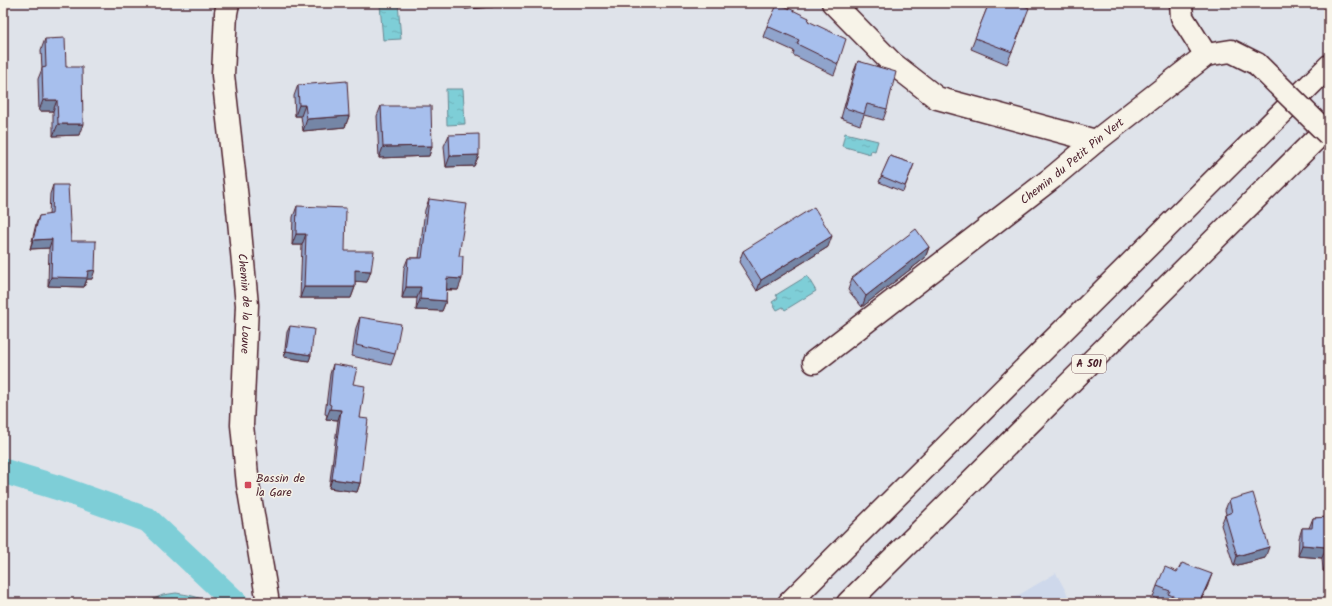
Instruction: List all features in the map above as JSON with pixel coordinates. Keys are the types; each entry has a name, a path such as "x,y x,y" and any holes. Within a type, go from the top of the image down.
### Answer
{"main road":[{"name":"Chemin de la Louve","path":"228,3 226,12 223,75 238,199 247,305 242,425 248,485 268,603"},
{"path":"833,3 892,63 937,98 1096,141"},
{"path":"1181,3 1182,17 1206,55"},
{"name":"Chemin du Petit Pin Vert","path":"814,362 1052,178 1096,141 1206,55 1231,51 1257,64 1329,135"},
{"path":"789,603 1329,66"},
{"name":"A 501","path":"848,603 1329,126"}],"shaded area":[{"path":"1056,573 1072,603 1005,603"}],"water":[{"path":"398,3 401,39 383,40 380,5"},
{"path":"446,89 463,89 465,124 447,125"},
{"path":"845,133 878,141 875,151 871,150 870,154 842,146"},
{"path":"807,276 816,291 785,310 783,307 777,310 772,302 778,298 776,295"},
{"path":"176,593 197,597 209,603 144,603 163,595"}],"building":[{"path":"778,3 809,18 808,21 846,39 838,64 797,44 799,40 767,26"},
{"path":"989,3 1018,3 1029,8 1012,52 975,38"},
{"path":"65,38 66,67 82,67 83,124 58,124 57,100 43,100 42,68 46,67 45,39"},
{"path":"858,61 896,72 887,109 867,104 864,114 845,108"},
{"path":"347,81 349,116 307,119 305,105 299,105 298,85"},
{"path":"381,106 431,106 432,146 383,147"},
{"path":"479,134 479,155 450,156 449,135"},
{"path":"890,156 914,164 905,186 881,176"},
{"path":"53,185 68,185 71,241 96,241 95,270 88,271 87,278 51,277 52,239 33,240 39,216 52,214"},
{"path":"429,199 467,204 459,256 463,256 462,279 447,278 446,301 420,299 421,287 406,287 408,258 422,258"},
{"path":"297,206 346,208 345,251 374,251 371,271 355,270 355,287 304,287 306,234 296,234"},
{"path":"814,207 832,236 761,280 743,251"},
{"path":"916,229 929,247 866,296 852,278"},
{"path":"360,317 401,324 395,354 356,345"},
{"path":"290,326 314,329 311,355 286,351"},
{"path":"333,364 357,368 353,384 365,386 360,418 368,419 360,483 332,479 341,410 330,409 331,405 329,404"},
{"path":"1253,493 1269,547 1237,556 1225,515 1232,512 1229,500"},
{"path":"1329,517 1329,561 1327,561 1326,547 1302,545 1302,528 1312,528 1313,518"},
{"path":"1182,563 1212,574 1199,603 1190,603 1168,594 1170,591 1157,586 1165,567 1177,572"}],"waterway":[{"path":"3,471 59,488 148,520 236,603"}],"place":[{"name":"Bassin de la Gare","path":"248,485"}]}
